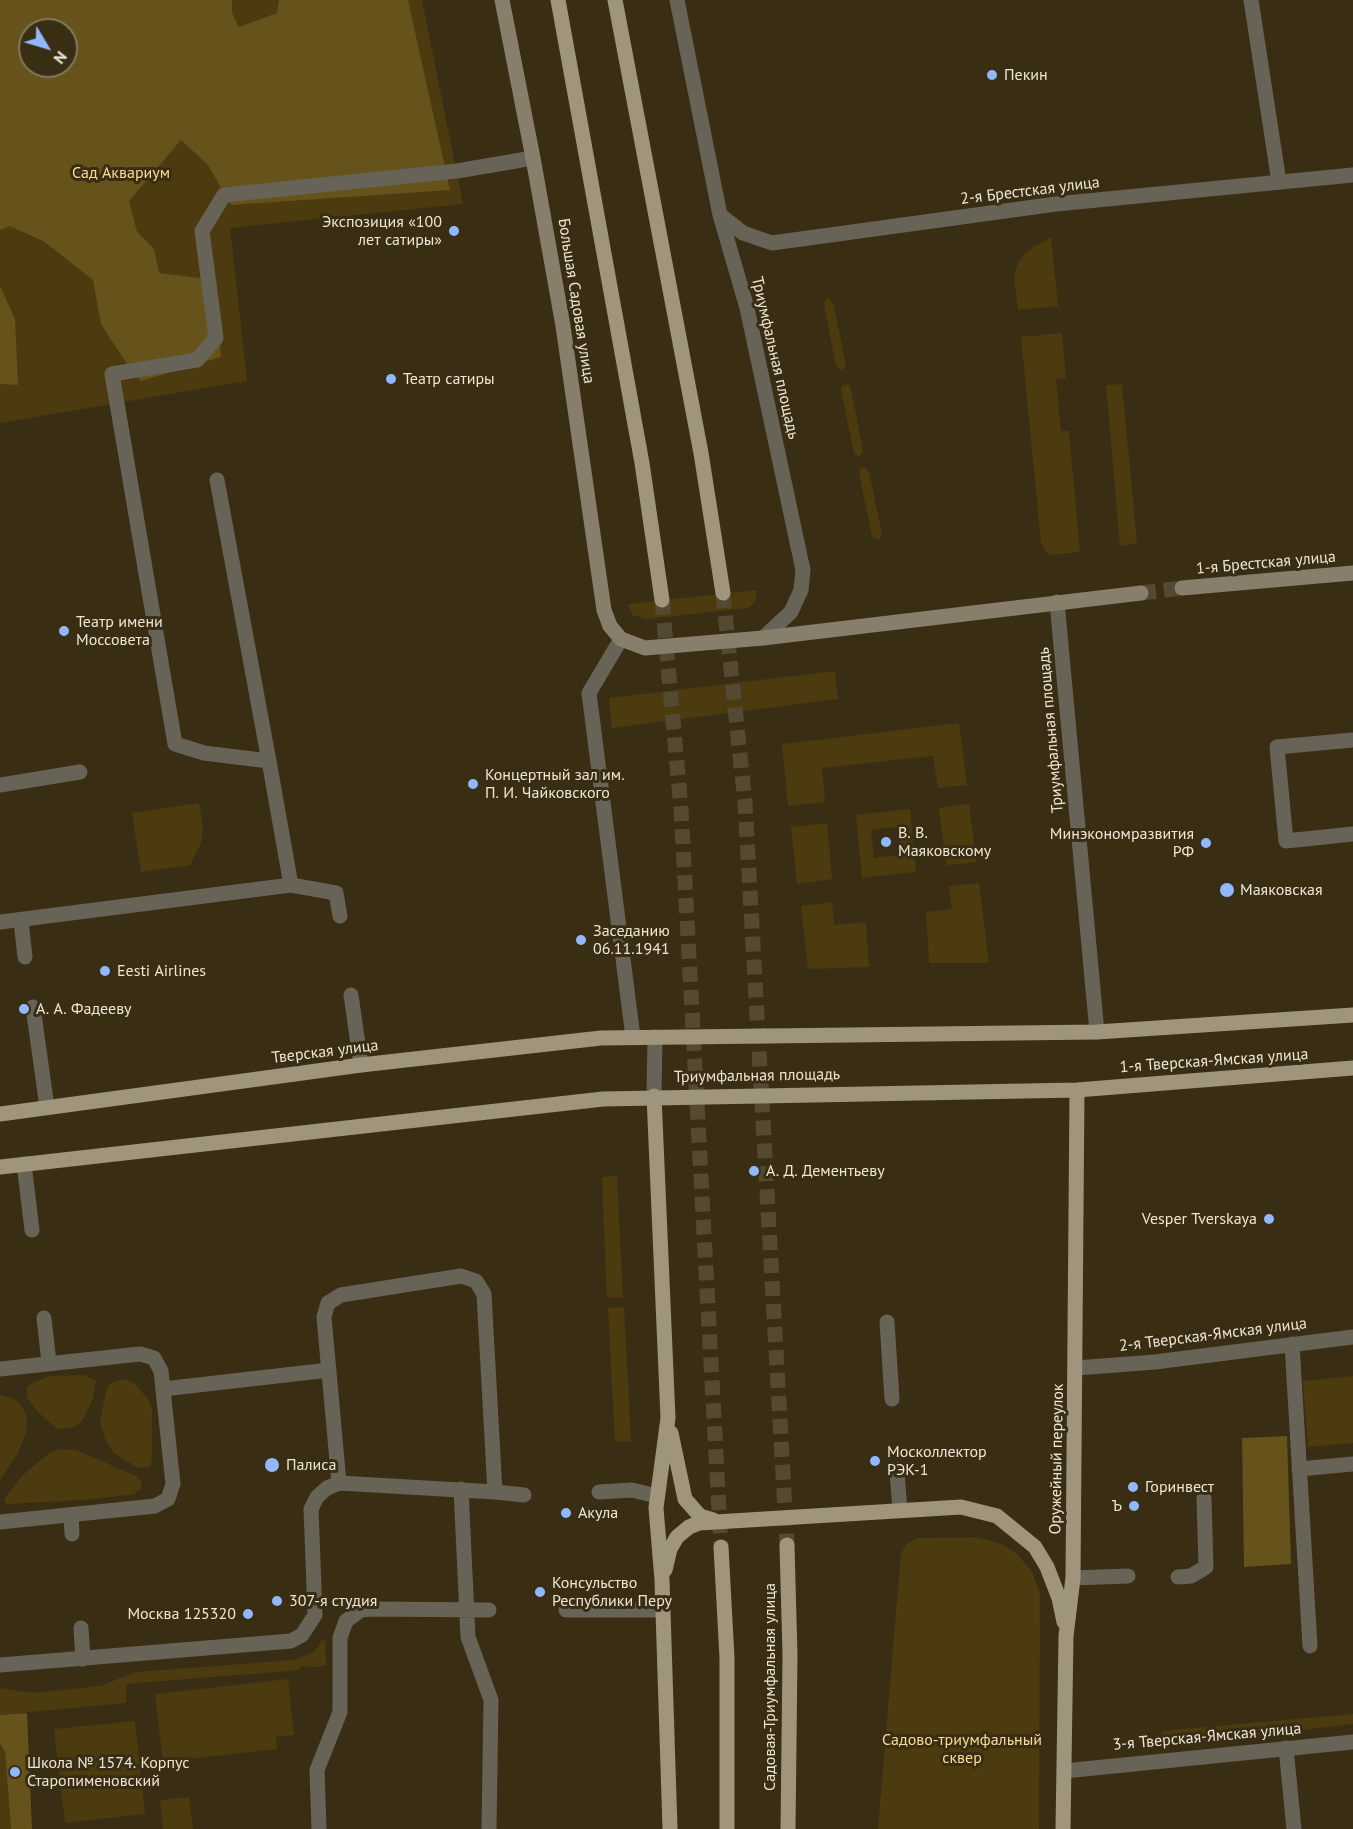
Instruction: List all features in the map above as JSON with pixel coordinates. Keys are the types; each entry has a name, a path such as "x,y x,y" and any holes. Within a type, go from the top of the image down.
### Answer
{"main road":[{"name":"Большая Садовая улица","path":"502,0 533,158 562,326 603,610 610,626 621,639"},
{"path":"558,0 642,463 662,600"},
{"path":"615,0 701,453 723,594"},
{"name":"1-я Брестская улица","path":"1182,588 1353,573"},
{"path":"621,639 645,648 763,638 1141,593"},
{"path":"655,1037 1098,1032 1353,1016"},
{"name":"Тверская улица","path":"0,1114 361,1065 601,1038 655,1037"},
{"name":"1-я Тверская-Ямская улица","path":"1077,1089 1353,1068"},
{"name":"Триумфальная площадь","path":"654,1096 1077,1089"},
{"name":"Оружейный переулок","path":"1063,1829 1066,1636 1073,1578 1077,1089"},
{"path":"0,1167 603,1099 654,1096 668,1418 685,1499 700,1516 712,1520"},
{"path":"668,1418 657,1496 670,1829"},
{"path":"662,1580 670,1549 677,1537 689,1527 712,1520 961,1507 978,1509 997,1516 1016,1529 1035,1547 1047,1567 1059,1598 1066,1636"},
{"name":"Садовая-Триумфальная улица","path":"787,1545 790,1655 788,1829"},
{"path":"721,1547 727,1658 727,1829"}],"street":[{"name":"Триумфальная площадь","path":"677,0 720,216 747,308 803,570 801,590 791,612 763,638"},
{"path":"1251,0 1279,182"},
{"path":"269,761 204,753 175,744 112,374 197,360 216,338 202,231 224,195 457,171 533,158"},
{"name":"2-я Брестская улица","path":"720,216 742,233 772,243 1056,204 1353,175"},
{"path":"217,480 291,885"},
{"name":"Триумфальная площадь","path":"1057,602 1098,1032"},
{"path":"621,639 589,693 633,1037"},
{"path":"1353,740 1277,747 1286,841 1353,834"},
{"path":"0,785 80,772"},
{"path":"0,922 291,885 336,893 340,916"},
{"path":"21,921 25,957"},
{"path":"351,995 361,1065"},
{"path":"33,1007 47,1107"},
{"path":"654,1096 655,1037"},
{"path":"24,1164 32,1230"},
{"path":"339,1483 324,1317 328,1303 334,1298 461,1276 476,1281 484,1294 495,1492"},
{"path":"44,1318 49,1363"},
{"path":"887,1322 892,1399"},
{"name":"2-я Тверская-Ямская улица","path":"1076,1368 1155,1362 1353,1337"},
{"path":"1292,1344 1310,1646"},
{"path":"0,1369 147,1355 159,1364 173,1484 168,1499 155,1506 0,1522"},
{"path":"163,1389 329,1370"},
{"path":"1299,1469 1353,1464"},
{"path":"897,1473 900,1510"},
{"path":"0,1665 279,1644 302,1635 315,1615 316,1603 311,1509 317,1497 327,1488 339,1483 461,1489 524,1495"},
{"path":"461,1489 469,1641 491,1700 489,1829"},
{"path":"598,1492 632,1490 657,1496"},
{"path":"1178,1577 1191,1576 1206,1567 1204,1498"},
{"path":"70,1515 72,1534"},
{"path":"1073,1578 1128,1576"},
{"path":"319,1829 317,1770 340,1712 340,1638 346,1621 361,1610 370,1609 489,1610"},
{"path":"566,1610 663,1610"},
{"path":"81,1628 83,1659"},
{"name":"3-я Тверская-Ямская улица","path":"1064,1771 1353,1742"},
{"path":"1286,1748 1294,1829"}],"green space":[{"name":"Сад Аквариум","path":"0,0 422,0 463,204 230,228 247,381 0,423"},
{"name":"Сад Аквариум","path":"0,0 232,0 232,13 239,27 277,13 279,0 408,0 450,190 231,205 208,165 181,140 129,201 137,232 154,249 159,273 216,280 221,357 141,381 101,324 93,280 45,242 10,226 0,230"},
{"path":"1051,237 1058,306 1018,310 1014,277 1018,263 1026,252"},
{"path":"0,286 15,319 18,385 0,384"},
{"path":"827,297 833,302 846,365 841,370 836,366 824,304"},
{"path":"1062,333 1066,378 1056,379 1061,431 1069,431 1080,552 1048,555 1041,543 1021,337"},
{"path":"848,384 851,389 863,451 859,457 854,453 841,390 842,386"},
{"path":"1122,384 1137,543 1120,546 1106,385"},
{"path":"865,467 869,472 882,534 879,540 872,536 859,473 860,469"},
{"path":"757,590 755,602 748,608 646,619 632,615 628,604"},
{"path":"835,671 838,699 612,728 609,698"},
{"path":"959,723 967,785 938,788 933,756 822,768 825,802 788,806 782,744"},
{"path":"199,803 203,827 201,843 190,865 141,872 132,813"},
{"path":"969,804 977,862 946,865 939,808"},
{"path":"910,809 916,872 862,878 856,815","holes":["897,827 900,855 874,858 871,830"]},
{"path":"827,823 832,879 797,884 791,827"},
{"path":"979,883 989,963 929,963 926,912 952,909 949,886"},
{"path":"832,902 834,925 866,922 869,967 808,969 801,906"},
{"path":"617,1176 623,1297 607,1298 602,1177"},
{"path":"624,1307 631,1441 615,1442 608,1308"},
{"path":"84,1375 96,1381 92,1401 82,1421 72,1428 57,1429 38,1412 27,1398 27,1387 35,1382 50,1376"},
{"path":"1353,1376 1353,1443 1308,1447 1303,1381"},
{"path":"123,1379 134,1383 149,1400 152,1411 152,1457 151,1466 147,1468 136,1467 114,1453 105,1439 100,1422 106,1391 110,1383"},
{"path":"0,1395 12,1398 20,1404 27,1416 26,1432 18,1453 0,1481"},
{"path":"1287,1436 1291,1564 1244,1567 1242,1438"},
{"path":"60,1449 76,1450 136,1476 142,1482 141,1488 134,1494 85,1500 6,1504 4,1499 23,1475 48,1454"},
{"name":"Садово-триумфальный сквер","path":"975,1537 1002,1544 1017,1554 1032,1572 1040,1594 1039,1829 878,1829 901,1553 908,1543 917,1538"},
{"path":"325,1638 326,1666 126,1684 126,1703 0,1715 0,1688 32,1693 101,1686 135,1672 294,1660 313,1652"},
{"path":"288,1679 294,1735 276,1737 277,1749 163,1762 155,1694"},
{"name":"Школа № 1574. Корпус Старопименовский","path":"27,1713 32,1829 11,1829 5,1752 0,1743 0,1715"},
{"path":"1353,1714 1353,1724 1161,1747 1161,1731"},
{"path":"135,1721 145,1814 65,1823 54,1729"},
{"path":"0,1743 5,1752 11,1829 0,1829"},
{"path":"189,1797 193,1829 163,1829 160,1800"}],"tunnel":[{"path":"1141,593 1182,588"},
{"path":"723,593 745,803 787,1545"},
{"path":"662,600 681,808 721,1547"}],"place":[{"name":"Пекин","path":"992,75"},
{"name":"Экспозиция «100 лет сатиры»","path":"454,231"},
{"name":"Театр сатиры","path":"391,379"},
{"name":"Театр имени Моссовета","path":"64,631"},
{"name":"Концертный зал им. П. И. Чайковского","path":"473,784"},
{"name":"В. В. Маяковскому","path":"886,842"},
{"name":"Минэкономразвития РФ","path":"1206,843"},
{"name":"Маяковская","path":"1227,890"},
{"name":"Заседанию 06.11.1941","path":"581,940"},
{"name":"Eesti Аirlines","path":"105,971"},
{"name":"А. А. Фадееву","path":"24,1009"},
{"name":"А. Д. Дементьеву","path":"754,1171"},
{"name":"Vesper Tverskaya","path":"1269,1219"},
{"name":"Москоллектор РЭК-1","path":"875,1461"},
{"name":"Палиса","path":"272,1465"},
{"name":"Горинвест","path":"1133,1487"},
{"name":"Ъ","path":"1134,1506"},
{"name":"Акула","path":"566,1513"},
{"name":"Консульство Республики Перу","path":"540,1592"},
{"name":"307-я студия","path":"277,1601"},
{"name":"Москва 125320","path":"248,1614"},
{"name":"Школа № 1574. Корпус Старопименовский","path":"15,1772"}]}
